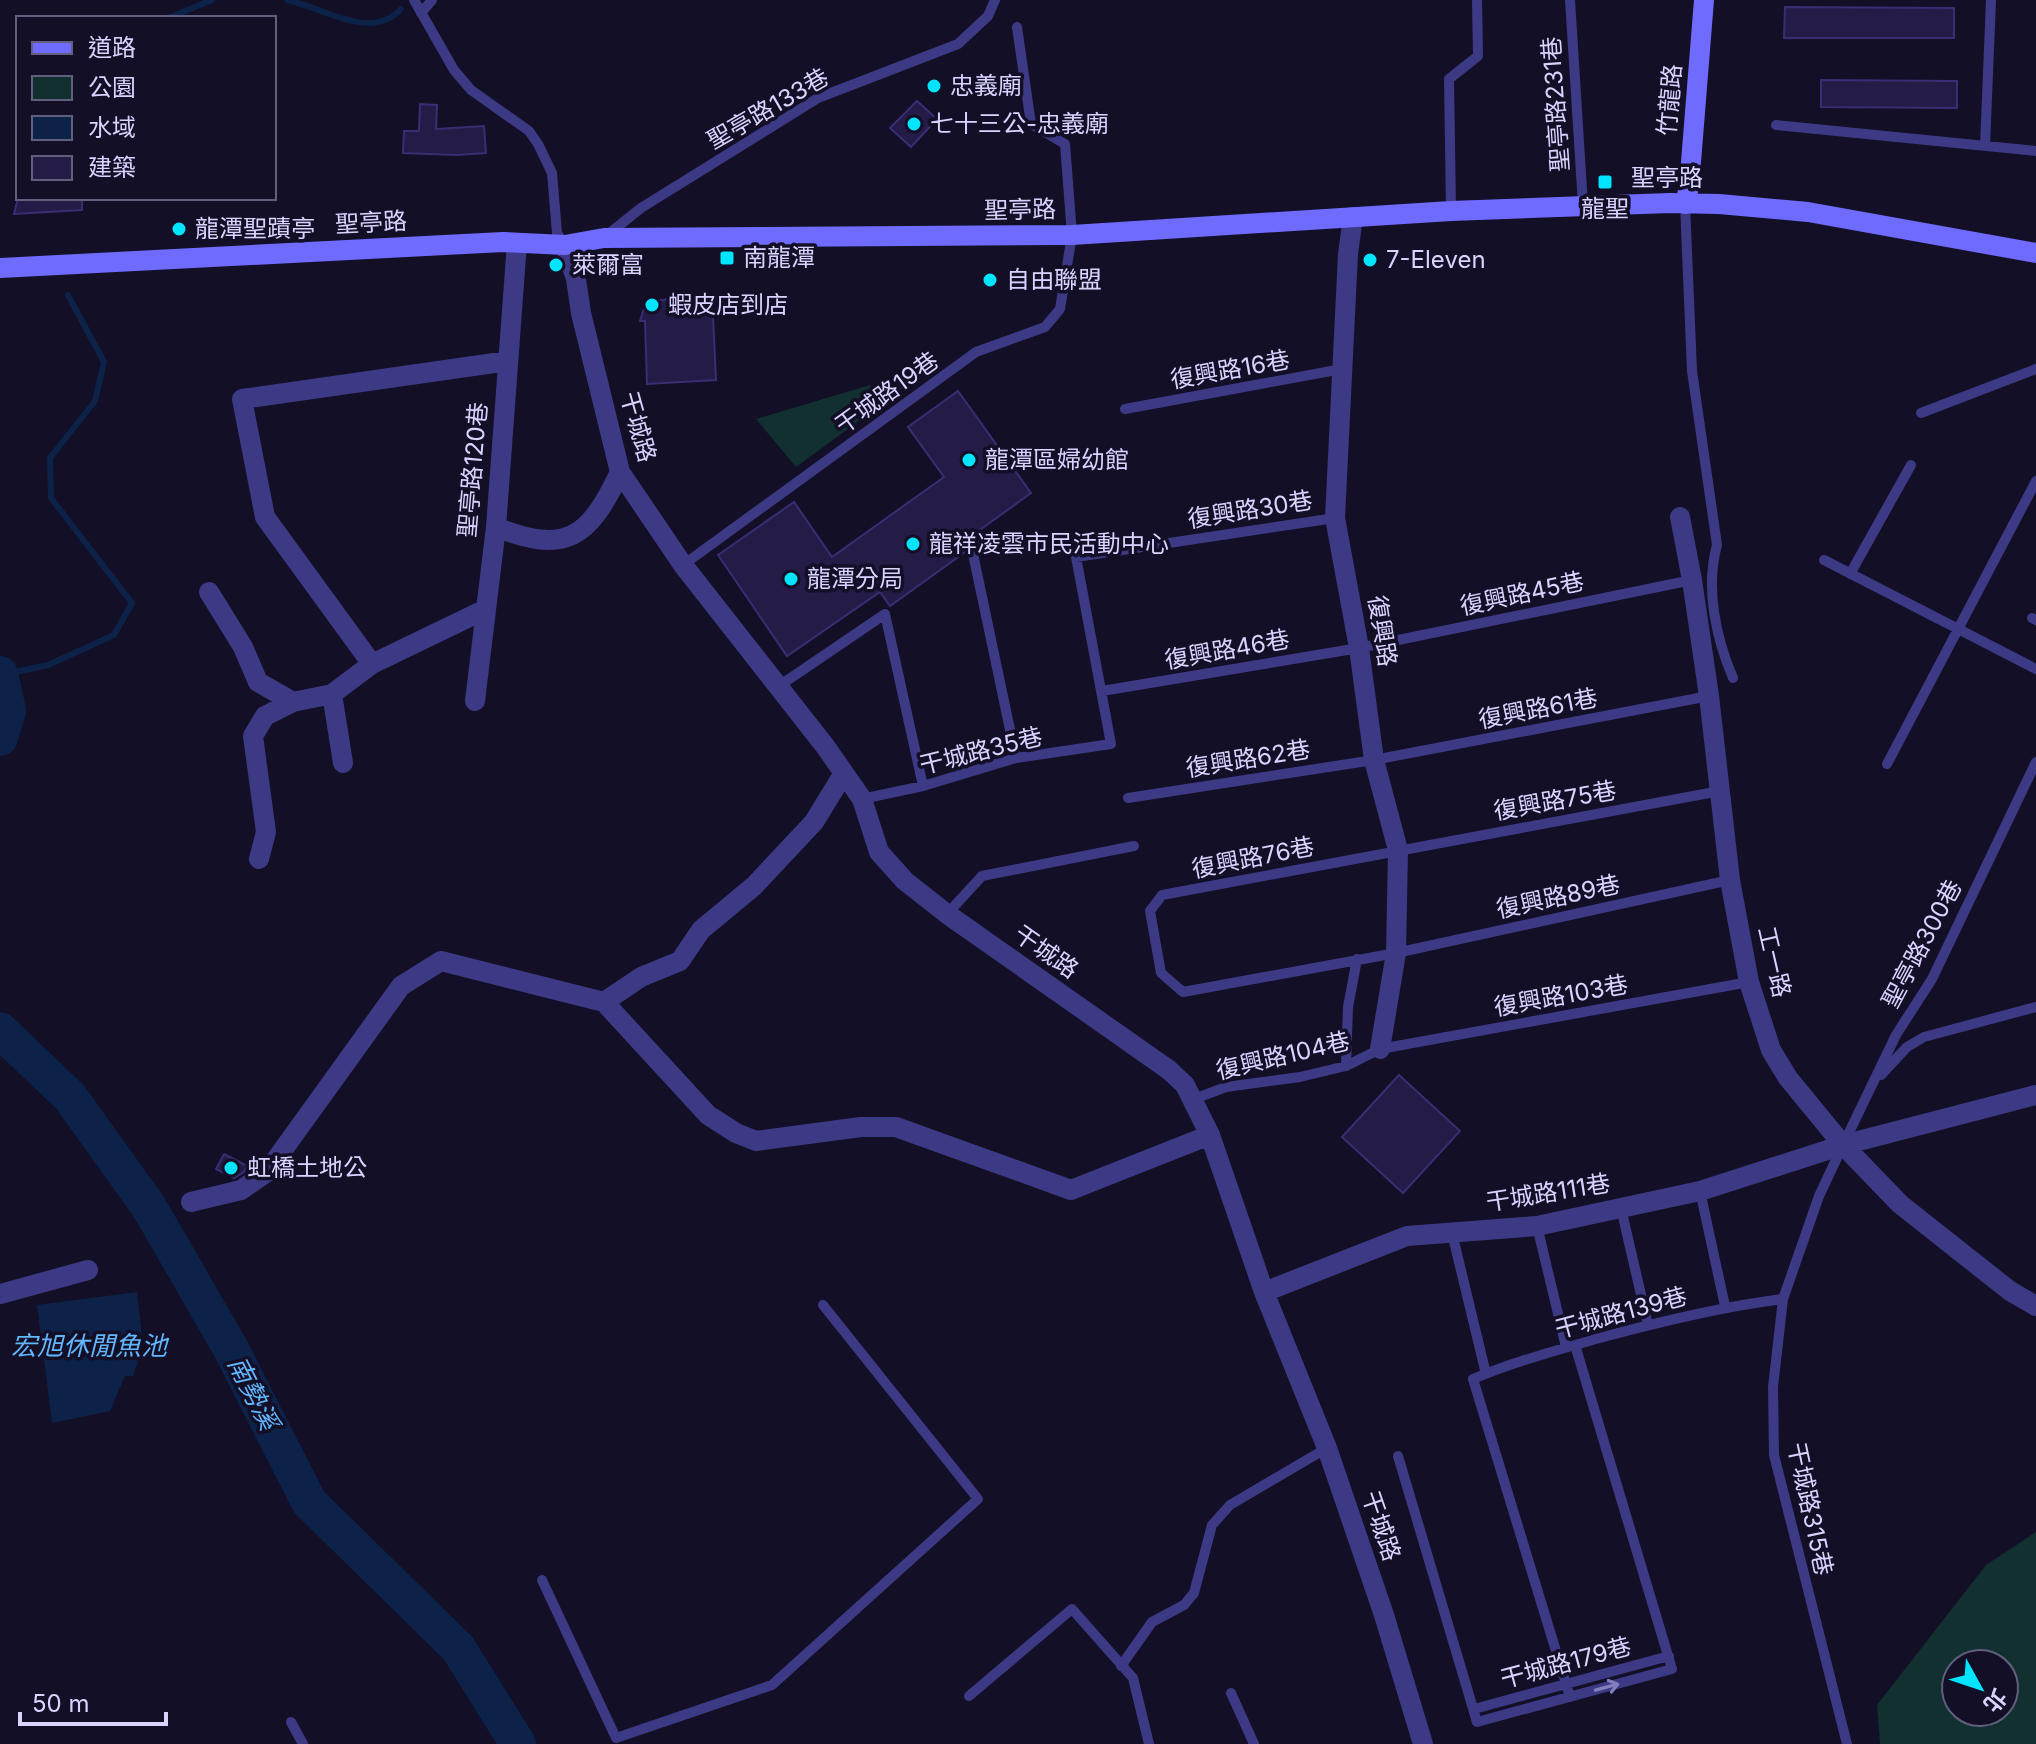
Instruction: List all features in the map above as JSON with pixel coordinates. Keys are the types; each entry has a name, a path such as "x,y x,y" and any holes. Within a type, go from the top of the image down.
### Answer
{"street":[{"name":"竹龍路","path":"1685,204 1689,187 1704,0"},
{"name":"聖亭路","path":"0,268 517,243 565,245 604,238 1072,235 1451,211 1685,204 1808,212 2036,253"},
{"name":"復興路","path":"1353,217 1348,254 1335,518 1359,648 1374,760 1398,850 1396,953 1380,1049"},
{"name":"聖亭路120巷","path":"475,701 496,527 517,243"},
{"name":"干城路","path":"565,245 576,279 581,313 620,472 683,565 779,686 862,799 879,852 905,881 947,914 1169,1070 1194,1099 1210,1135 1264,1292 1327,1448 1384,1615 1419,1743"},
{"path":"372,664 265,517 242,399 508,361"},
{"path":"496,527 528,540 556,540 586,528 607,500 620,472"},
{"name":"工一路","path":"1680,517 1709,696 1730,880 1749,982 1771,1050 1788,1078 1843,1145 1900,1204 2010,1291 2036,1306"},
{"path":"209,592 243,647 258,682 293,702"},
{"path":"259,859 266,832 253,736 265,716 293,702 332,694 372,664 486,609"},
{"path":"332,694 343,763"},
{"path":"604,1002 641,977 680,961 701,930 754,886 814,822 844,773"},
{"path":"191,1202 241,1190 267,1172 401,986 441,961 604,1002 708,1115 736,1133 756,1141 861,1127 896,1127 1071,1190 1210,1135"},
{"name":"干城路111巷","path":"1264,1292 1407,1236 1537,1226 1700,1191 1843,1145 2036,1095"},
{"path":"0,1294 88,1270"}],"lane":[{"path":"414,0 454,70 471,90 529,131 538,144 552,173 557,233 565,245"},
{"path":"421,13 432,0"},
{"name":"聖亭路133巷","path":"604,238 641,208 818,98 958,44 988,16 995,0"},
{"path":"1451,211 1449,79 1478,56 1477,0"},
{"name":"聖亭路231巷","path":"1570,0 1583,205"},
{"path":"1985,146 1991,0"},
{"name":"干城路19巷","path":"683,565 976,352 1045,327 1060,309 1072,235 1065,144 1031,124 1017,27"},
{"path":"1776,125 2036,151"},
{"path":"1685,204 1692,371 1717,545 1711,567 1712,583 1720,646 1733,678"},
{"name":"復興路16巷","path":"1125,409 1342,369"},
{"path":"1921,413 2036,369"},
{"path":"1850,574 1911,465"},
{"path":"1887,764 2036,481"},
{"name":"復興路30巷","path":"1102,691 1076,557 1335,518"},
{"path":"973,554 1016,758"},
{"path":"1824,560 2036,669"},
{"name":"復興路45巷","path":"1359,648 1692,580"},
{"path":"779,686 885,614 923,786"},
{"name":"復興路46巷","path":"1102,691 1359,648"},
{"name":"干城路35巷","path":"862,799 923,786 1016,758 1111,744 1102,691"},
{"name":"復興路61巷","path":"1374,760 1709,696"},
{"name":"復興路62巷","path":"1128,798 1374,760"},
{"name":"聖亭路300巷","path":"1843,1145 1896,1035 1932,979 2036,762"},
{"name":"復興路75巷","path":"1398,850 1720,791"},
{"path":"947,914 982,876 1134,846"},
{"name":"復興路76巷","path":"1154,940 1150,911 1162,895 1398,850"},
{"name":"復興路89巷","path":"1154,940 1161,973 1183,992 1396,953 1730,880"},
{"path":"1346,1066 1348,1007 1357,959"},
{"name":"復興路103巷","path":"1380,1049 1749,982"},
{"path":"1874,1083 1907,1047 1924,1037 2036,1007"},
{"name":"復興路104巷","path":"1194,1099 1226,1087 1300,1077 1346,1066 1380,1049"},
{"name":"干城路315巷","path":"1843,1145 1819,1196 1783,1299 1773,1387 1774,1455 1847,1744"},
{"path":"1700,1191 1725,1306"},
{"path":"1621,1208 1648,1325"},
{"path":"1398,1456 1477,1722 1672,1669 1571,1346 1537,1226"},
{"path":"1452,1233 1486,1374"},
{"name":"干城路139巷","path":"1566,1683 1473,1379 1571,1346 1648,1325 1725,1306 1783,1299"},
{"path":"605,1744 772,1685 978,1499 823,1305"},
{"path":"1121,1666 1152,1622 1184,1605 1194,1593 1212,1525 1230,1505 1327,1448"},
{"path":"542,1580 617,1741"},
{"path":"969,1696 1072,1609 1133,1678 1149,1744"},
{"name":"干城路179巷","path":"1474,1709 1669,1656"},
{"path":"1566,1683 1570,1697"},
{"path":"1231,1693 1254,1744"},
{"path":"291,1722 303,1744"}],"green space":[{"path":"870,385 886,401 796,467 756,419"},
{"path":"2036,1532 2036,1744 1880,1744 1877,1705 1986,1565"}],"water":[{"name":"宏旭休閒魚池","path":"137,1292 143,1346 133,1376 125,1376 110,1411 52,1423 37,1305"}],"building":[{"path":"1785,7 1954,8 1954,38 1784,38"},
{"path":"1821,80 1957,81 1957,108 1821,107"},
{"name":"七十三公-忠義廟","path":"917,101 937,119 911,147 890,128"},
{"path":"420,104 437,105 436,129 484,126 486,153 403,153 404,131 419,131"},
{"path":"18,200 82,200 82,210 14,214"},
{"path":"712,294 716,380 647,384 645,321 640,321 646,302"},
{"path":"958,391 1031,493 973,535 979,542 890,606 880,592 787,656 718,555 794,502 832,557 944,477 908,427"},
{"path":"1399,1075 1460,1131 1403,1193 1342,1137"},
{"name":"虹橋土地公","path":"224,1154 247,1166 244,1172 234,1178 216,1169"}],"waterway":[{"path":"173,16 212,0"},
{"path":"287,0 361,22 389,18 401,9"},
{"path":"1,675 48,665 114,635 132,603 51,498 50,458 95,401 104,362 68,295"},
{"name":"南勢溪","path":"0,674 8,710 0,738"},
{"name":"南勢溪","path":"0,1030 70,1097 149,1207 231,1349 309,1502 458,1648 518,1744"}],"place":[{"name":"忠義廟","path":"934,86"},
{"name":"七十三公-忠義廟","path":"914,124"},
{"name":"龍聖","path":"1605,182"},
{"name":"龍潭聖蹟亭","path":"179,229"},
{"name":"南龍潭","path":"727,258"},
{"name":"7-Eleven","path":"1370,260"},
{"name":"萊爾富","path":"556,265"},
{"name":"自由聯盟","path":"990,280"},
{"name":"蝦皮店到店","path":"652,305"},
{"name":"龍潭區婦幼館","path":"969,460"},
{"name":"龍祥凌雲市民活動中心","path":"913,544"},
{"name":"龍潭分局","path":"791,579"},
{"name":"虹橋土地公","path":"231,1168"}]}
